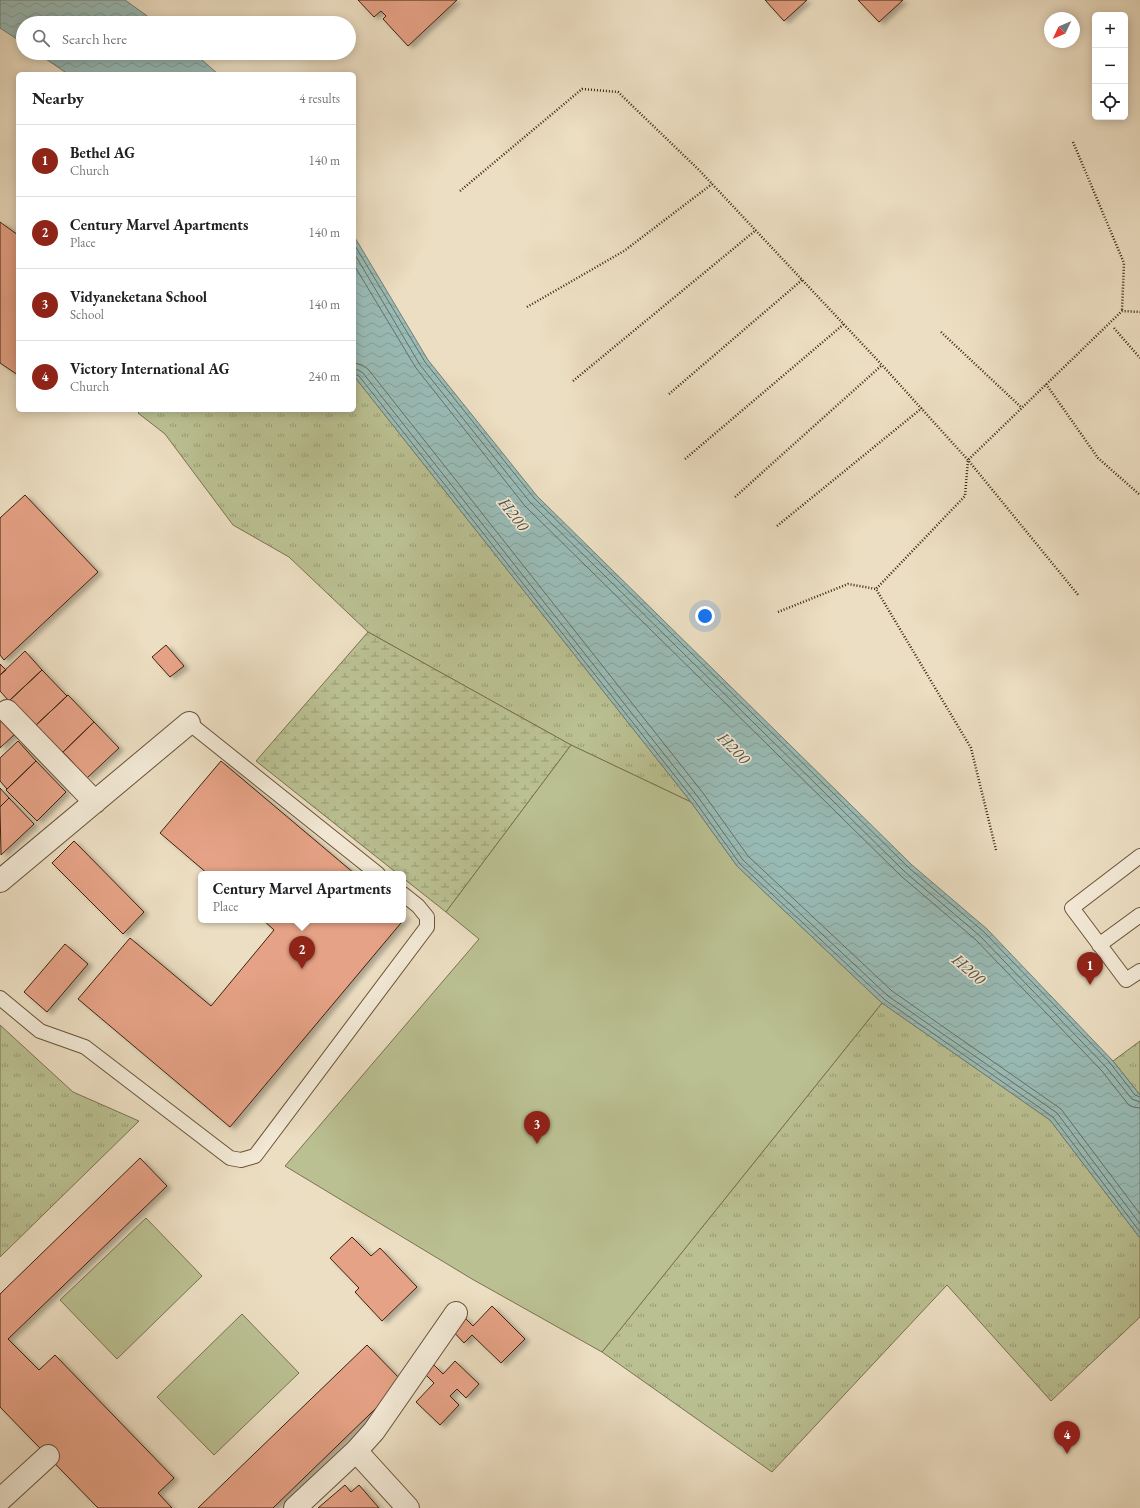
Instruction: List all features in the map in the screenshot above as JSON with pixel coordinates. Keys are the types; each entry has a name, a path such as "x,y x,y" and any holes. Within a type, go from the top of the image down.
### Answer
{"street":[{"path":"7,711 95,802"},
{"path":"2,875 95,802 189,723"},
{"path":"295,1508 356,1451 374,1431 456,1313"},
{"path":"356,1451 408,1508"},
{"path":"0,1500 48,1456"}],"lane":[{"path":"189,723 374,871"},
{"path":"1140,856 1072,908 1126,980 1140,971"},
{"path":"0,998 40,1031 85,1047 230,1158 241,1160 255,1156 427,927 427,917 418,906 406,896"},
{"path":"1099,945 1140,915"}],"path":[{"path":"460,191 582,89 618,92 712,184 882,365 968,460 1079,596"},
{"path":"876,589 965,496 968,460 1122,311 1124,263 1073,142"},
{"path":"527,307 624,251 712,184"},
{"path":"573,381 756,230"},
{"path":"669,394 802,280"},
{"path":"1122,311 1140,312"},
{"path":"685,458 844,324"},
{"path":"1114,328 1140,358"},
{"path":"941,332 1022,408"},
{"path":"735,498 882,365"},
{"path":"1046,384 1098,458 1140,495"},
{"path":"777,526 922,408"},
{"path":"778,612 848,584 876,589 970,748 996,850"}],"green space":[{"path":"356,379 691,802 571,745 368,632 289,557 233,525 165,434 138,413 356,412"},
{"path":"368,632 571,745 446,912 406,880 406,871 394,871 256,761"},
{"path":"571,745 691,802 737,866 882,1003 602,1352 472,1279 285,1166 479,939 446,912"},
{"path":"882,1003 1050,1120 1140,1238 1140,1317 1051,1401 947,1285 772,1472 602,1352"},
{"path":"0,1025 73,1092 139,1121 0,1257"},
{"path":"1140,1041 1140,1095 1113,1061"},
{"path":"146,1218 202,1276 117,1359 60,1300"},
{"path":"242,1314 299,1373 214,1455 157,1397"}],"water":[{"path":"0,0 125,0 147,16 16,16 16,38 0,28"},
{"path":"47,60 202,60 216,72 65,72"},
{"name":"H200","path":"356,239 428,360 537,496 912,865 987,929 1113,1061 1140,1095 1140,1238 1050,1120 882,1003 737,866 691,802 356,379"}],"building":[{"path":"358,0 457,0 408,46 383,19 386,16 381,11 374,17"},
{"path":"765,0 807,0 784,21"},
{"path":"858,0 903,0 879,22"},
{"path":"0,222 16,234 16,374 0,363"},
{"path":"25,495 98,572 4,660 0,655 0,518"},
{"path":"166,645 184,666 170,677 152,657"},
{"path":"25,651 42,670 9,701 0,691 0,675"},
{"path":"0,664 6,670 0,675"},
{"path":"42,670 67,696 35,726 10,700"},
{"path":"68,695 94,722 61,754 35,726"},
{"path":"0,717 16,733 0,748"},
{"path":"94,722 119,748 87,778 63,752"},
{"path":"18,741 36,761 7,789 0,781 0,758"},
{"path":"36,761 66,792 37,821 6,790"},
{"path":"221,761 351,871 204,871 160,833"},
{"path":"0,788 9,798 0,807"},
{"path":"9,798 34,824 1,855 0,807"},
{"path":"74,841 144,912 123,934 52,863"},
{"path":"266,923 401,923 230,1127 78,999 130,938 211,1006 274,930"},
{"path":"65,944 88,964 47,1012 24,992"},
{"path":"140,1158 167,1186 8,1339 39,1370 55,1355 174,1478 158,1493 172,1508 98,1508 0,1407 0,1294"},
{"path":"352,1237 371,1256 380,1248 417,1287 382,1321 355,1292 359,1288 330,1258"},
{"path":"492,1306 525,1339 501,1363 472,1335 464,1343 451,1329 463,1316 473,1326"},
{"path":"367,1345 403,1382 273,1508 198,1508"},
{"path":"455,1361 479,1384 466,1398 457,1389 450,1396 459,1405 440,1425 416,1402 434,1383 425,1374 434,1365 443,1374"},
{"path":"345,1485 351,1492 359,1485 379,1508 318,1508"}],"place":[{"name":"Century Marvel Apartments","path":"302,969"},
{"name":"Bethel AG","path":"1090,985"},
{"name":"Vidyaneketana School","path":"537,1144"},
{"name":"Victory International AG","path":"1067,1454"}]}
